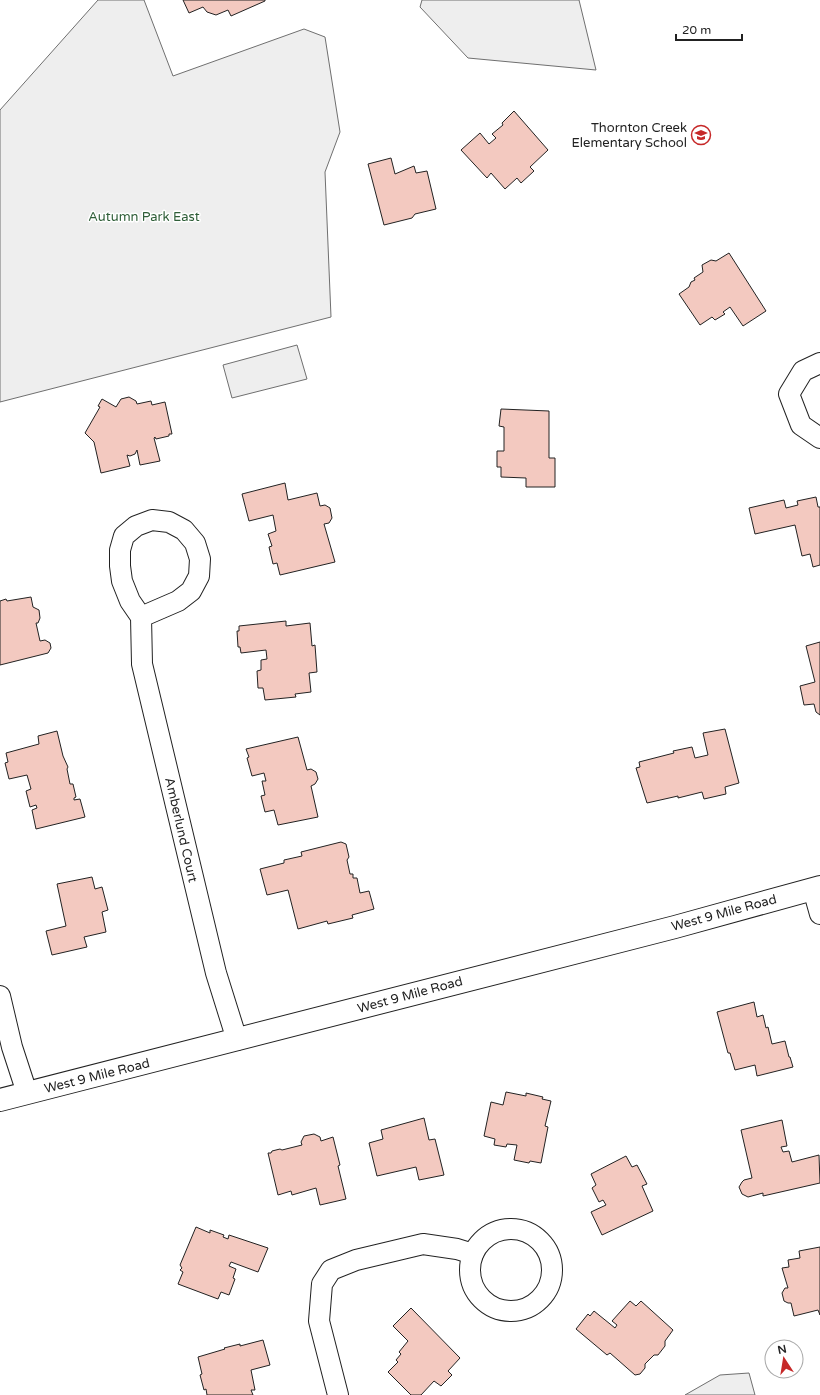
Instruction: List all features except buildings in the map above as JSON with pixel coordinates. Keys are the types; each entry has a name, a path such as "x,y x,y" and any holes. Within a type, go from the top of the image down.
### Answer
{"street":[{"path":"820,363 803,371 789,394 801,425 820,438"},
{"path":"152,520 169,522 184,530 195,543 200,559 199,576 191,591 178,602 141,617 130,601 122,581 120,550 124,536 136,526 152,520"},
{"name":"Amberlund Court","path":"141,617 142,664 216,973 237,1040"},
{"path":"817,888 820,914"},
{"name":"West 9 Mile Road","path":"0,1100 675,927 817,888"},
{"path":"0,996 12,1047 27,1093"},
{"path":"505,1229 520,1229 533,1234 544,1244 550,1256 553,1270 550,1284 543,1296 533,1305 521,1310 508,1311 495,1308 484,1302 475,1292 470,1279 469,1266 472,1254 480,1242 492,1233 505,1229"},
{"path":"338,1395 319,1322 322,1284 331,1270 356,1260 423,1244 457,1249 472,1254"}],"green space":[{"name":"Autumn Park East","path":"98,0 144,0 173,76 304,29 325,37 340,132 325,172 331,317 0,402 0,110"},
{"path":"422,0 579,0 596,70 468,58 420,7"},
{"path":"297,345 307,379 232,398 223,365"},
{"path":"749,1373 755,1395 685,1395 720,1375"}],"place":[{"name":"Thornton Creek Elementary School","path":"701,135"}]}
